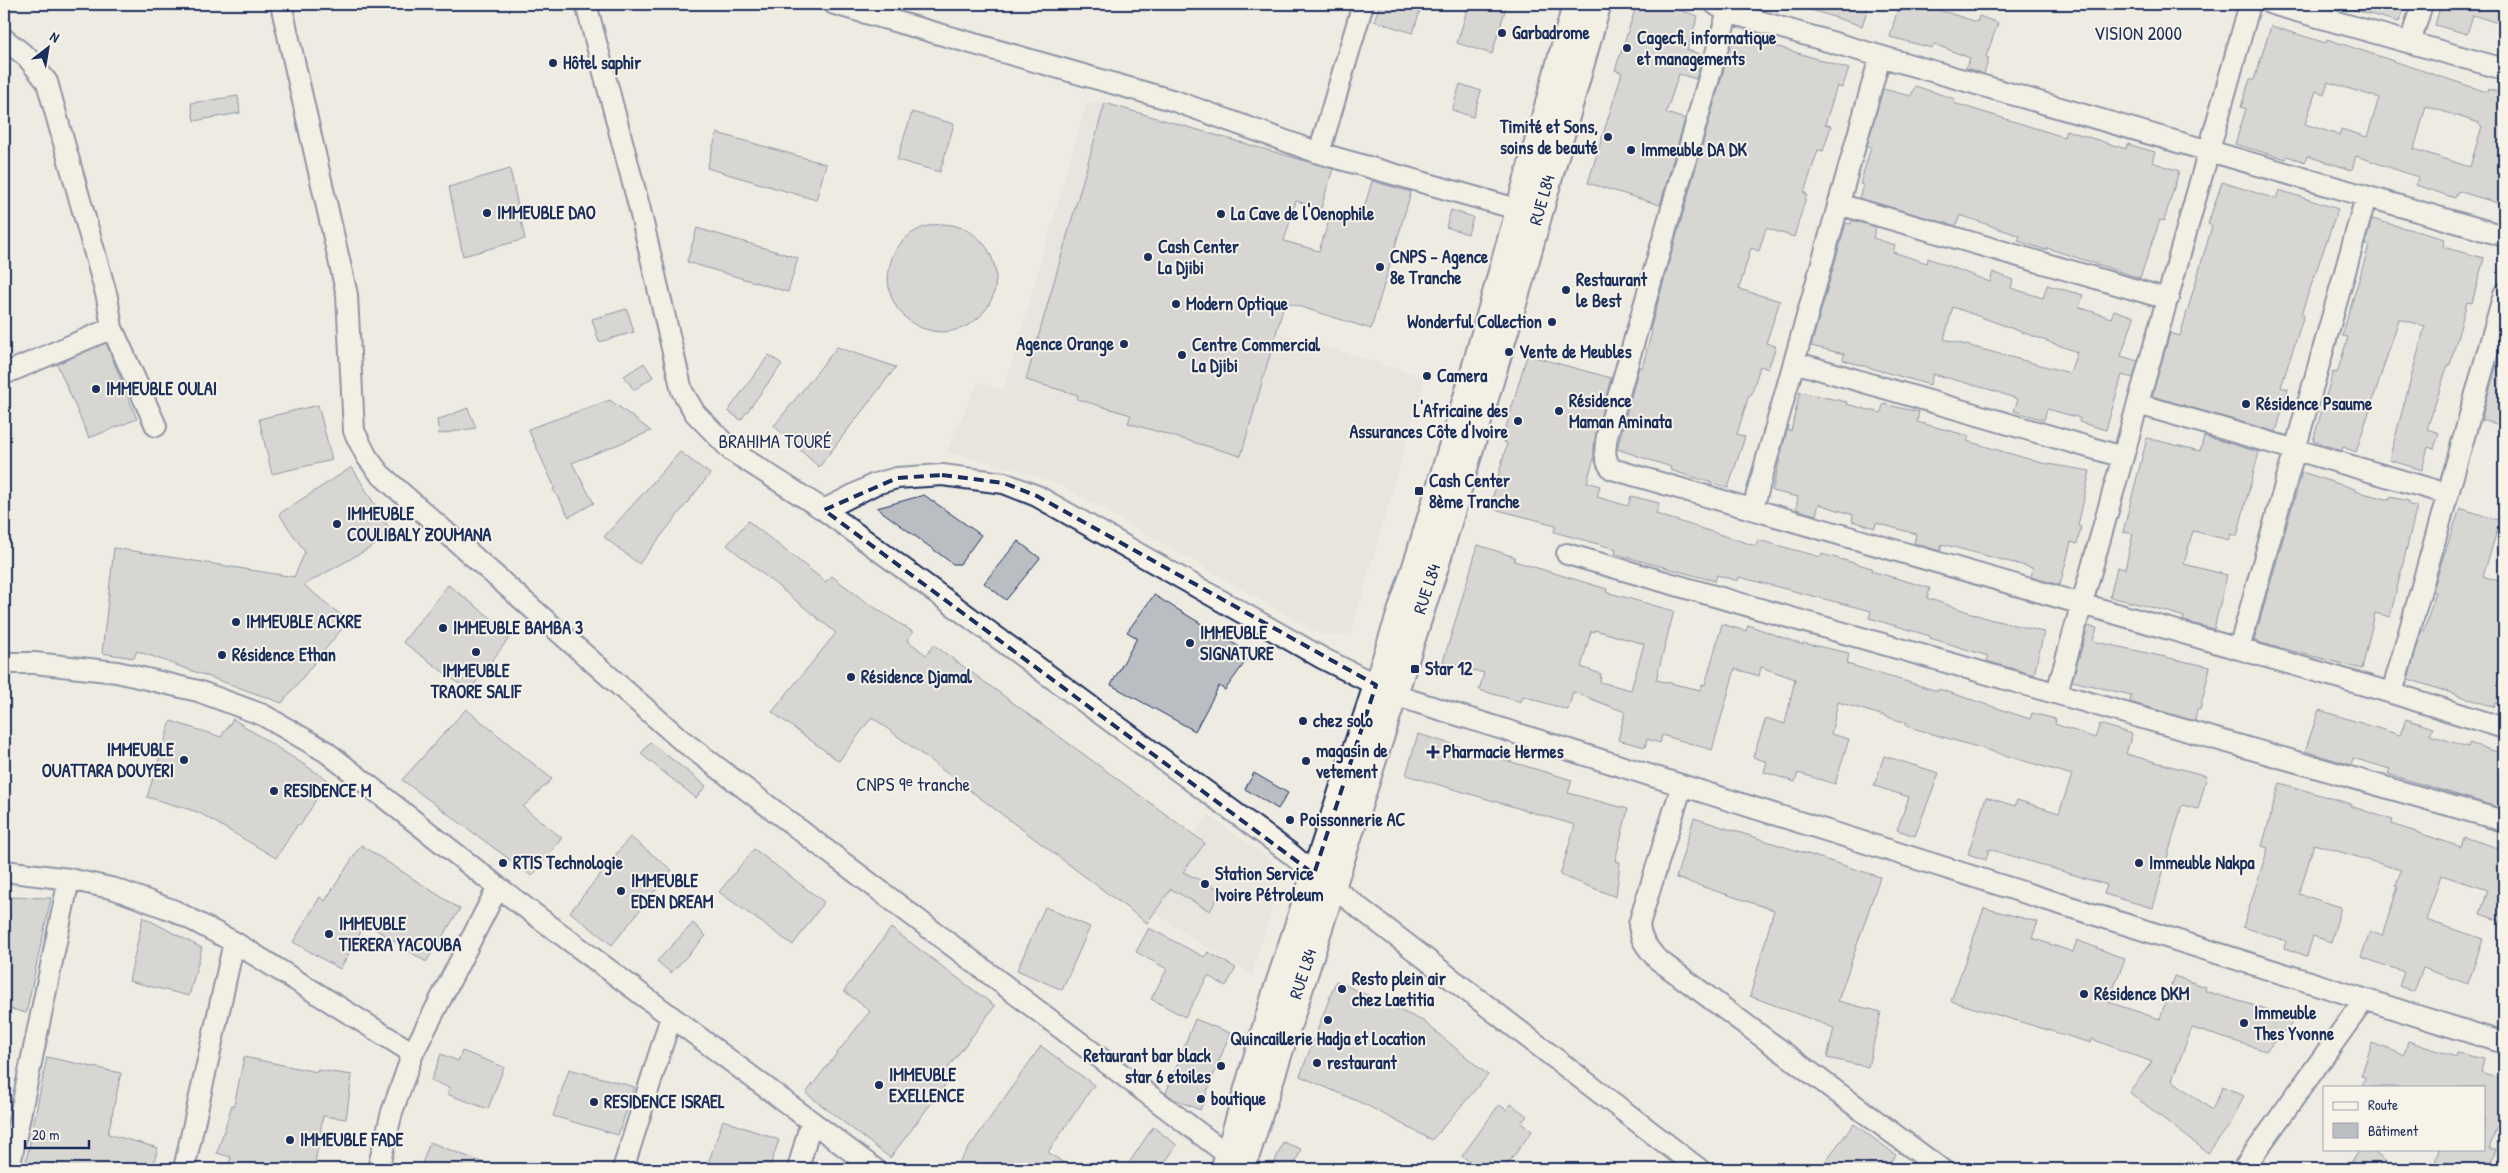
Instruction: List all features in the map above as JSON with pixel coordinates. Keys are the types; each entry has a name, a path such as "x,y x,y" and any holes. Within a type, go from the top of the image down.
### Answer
{"street":[{"path":"281,4 347,294 354,431 367,457 380,474 680,739 1232,1165"},
{"path":"586,4 640,206 682,390 695,413 732,451 824,510 1291,854 1699,1169"},
{"path":"834,4 1175,101 1319,153 1528,212"},
{"path":"1319,153 1363,4"},
{"name":"RUE L84","path":"1528,212 1576,4"},
{"name":"RUE L84","path":"1232,1165 1385,690 1418,556 1469,389 1598,4"},
{"path":"2056,692 2250,4"},
{"path":"2272,4 2504,68"},
{"path":"2410,43 2422,4"},
{"path":"2504,236 1880,57 1718,6 1605,451 1607,463 1612,469 2392,693 2504,728"},
{"path":"4,39 27,57 47,82 107,298 112,328 156,426"},
{"path":"1753,508 1880,57"},
{"path":"2239,649 2366,197"},
{"path":"1838,204 2168,299"},
{"path":"2392,693 2504,294"},
{"path":"4,374 112,328"},
{"path":"1794,362 2123,457"},
{"path":"2138,404 2448,494"},
{"path":"824,510 875,484 897,478 942,475 1004,484 1037,496 1322,658 1385,690 2504,1043"},
{"path":"1567,554 2504,821"},
{"path":"4,663 34,663 117,672 198,691 263,715 325,751 498,887 875,1169"},
{"path":"1682,785 1639,924 1639,936 1645,945 1657,959 1940,1169"},
{"path":"4,871 69,879 115,889 175,911 234,942 413,1053"},
{"path":"9,1169 69,879"},
{"path":"378,1169 392,1112 413,1053 498,887"},
{"path":"184,1169 234,942"},
{"path":"2243,1169 2364,1000"},
{"path":"623,1169 671,1017"},
{"path":"798,1169 811,1122"}],"highlighted area":[{"path":"942,475 1004,483 1037,496 1376,685 1314,874 824,510 897,478"}],"shaded area":[{"name":"Centre Commercial La Djibi","path":"1087,102 1105,103 1307,161 1284,241 1301,246 1276,332 1425,377 1351,634 1323,636 1067,488 1009,467 946,452 978,382 1004,389"},
{"path":"1208,815 1283,869 1252,975 1185,934 1144,904"}],"building":[{"path":"1380,4 1422,4 1413,33 1374,21"},
{"path":"1469,4 1507,4 1492,54 1457,43"},
{"path":"1637,4 1660,4 1698,16 1687,50 1703,55 1696,79 1679,74 1666,113 1685,119 1660,205 1588,183 1622,73 1615,70"},
{"path":"1806,4 1869,4 1862,26 1805,8"},
{"path":"1899,4 1920,4 1977,22 1979,16 1998,23 1986,57 1989,58 1984,74 1966,68 1970,58 1934,44 1932,48 1890,37"},
{"path":"2352,4 2405,4 2399,22 2351,9"},
{"path":"2441,4 2504,4 2504,25 2473,15 2467,34 2435,25"},
{"path":"2271,26 2326,43 2327,39 2487,92 2488,89 2504,94 2504,205 2458,191 2455,198 2416,185 2418,177 2356,156 2352,170 2307,156 2305,162 2287,156 2286,159 2235,144 2246,109 2241,107 2250,79 2254,80","holes":["2328,82 2379,98 2367,137 2341,129 2339,135 2305,124 2316,91 2324,94","2426,106 2479,123 2482,126 2470,167 2414,149"]},
{"path":"1734,33 1849,69 1842,88 1837,86 1825,124 1831,126 1823,151 1818,150 1804,193 1807,194 1794,237 1766,228 1759,251 1751,248 1739,289 1780,301 1766,343 1776,346 1768,369 1760,366 1751,396 1749,395 1737,434 1745,437 1728,488 1670,470 1671,467 1617,449 1639,367 1642,368 1652,331 1650,330"},
{"path":"1460,84 1481,91 1473,117 1452,110"},
{"path":"1915,86 1955,99 1954,103 2064,137 2066,130 2126,149 2127,144 2155,152 2152,162 2179,171 2164,221 2160,220 2140,278 2047,248 2046,250 2018,241 2020,236 1960,215 1956,226 1859,198 1863,185 1860,184 1871,147 1867,146 1883,89 1911,96"},
{"path":"238,96 240,113 194,121 191,103"},
{"path":"1105,103 1333,169 1321,208 1296,201 1284,241 1319,251 1331,214 1360,222 1372,181 1411,192 1371,329 1285,302 1241,456 1128,423 1131,415 1077,399 1078,395 1026,380"},
{"path":"912,112 954,124 940,172 897,160"},
{"path":"717,133 826,164 816,200 707,168"},
{"name":"IMMEUBLE DAO","path":"510,169 525,239 463,256 449,187"},
{"path":"2222,182 2276,199 2279,190 2338,209 2301,314 2304,315 2281,387 2288,389 2276,432 2152,396 2170,333 2180,336 2212,226 2208,224"},
{"path":"1451,210 1473,217 1468,234 1446,227"},
{"path":"2372,219 2445,239 2443,247 2484,258 2472,303 2467,302 2450,365 2448,364 2427,429 2439,433 2434,449 2428,447 2422,470 2389,460 2425,326 2399,319 2356,452 2343,447 2342,451 2313,441 2333,372 2337,373 2348,337 2342,336 2369,246 2365,245"},
{"path":"1852,220 1876,227 1873,238 1895,245 1893,252 1927,263 1928,258 1990,282 1993,272 2013,280 2011,288 2043,298 2047,285 2083,295 2079,307 2111,318 2114,310 2134,317 2121,356 2138,361 2133,378 2122,375 2106,430 2079,422 2080,418 2047,409 2044,420 2014,411 2018,399 1988,389 1933,374 1930,385 1843,360 1844,354 1811,346 1846,223 1851,224","holes":["1953,307 2077,352 2070,373 1944,339"]},
{"path":"942,224 963,228 980,240 992,257 996,278 992,299 980,316 963,328 942,332 921,328 904,316 892,299 888,278 892,257 904,240 921,228"},
{"path":"697,228 798,258 788,292 687,262"},
{"path":"627,309 634,332 599,342 592,319"},
{"name":"IMMEUBLE OULAI","path":"106,343 137,419 89,438 57,364"},
{"path":"837,347 896,367 819,467 774,426"},
{"path":"2501,349 2504,349 2504,426 2481,420"},
{"path":"769,355 782,364 741,420 728,411"},
{"path":"1527,355 1611,378 1596,433 1594,458 1587,482 1600,486 1597,497 1628,506 1631,496 1659,503 1656,514 1756,546 1758,540 1821,557 1822,554 1872,568 1871,571 1930,588 1927,598 1989,619 2044,632 2034,675 1987,661 1988,656 1869,618 1871,611 1739,577 1738,581 1717,575 1715,581 1615,554 1616,549 1554,532 1556,525 1490,508 1507,443 1502,441"},
{"path":"644,363 653,377 634,390 624,376"},
{"path":"1800,392 1847,402 1846,404 1881,413 1883,404 1919,412 1917,422 1969,436 1967,441 2042,463 2090,471 2078,526 2081,527 2077,544 2071,542 2060,585 2031,577 2033,568 1942,544 1940,551 1914,543 1916,534 1876,523 1875,528 1852,521 1853,515 1819,504 1816,515 1796,509 1798,497 1772,491 1787,430 1791,431"},
{"path":"610,400 651,431 572,463 594,503 569,517 553,489 555,488 528,429"},
{"path":"318,405 332,460 272,474 259,419"},
{"path":"468,408 476,428 439,434 437,420"},
{"path":"2204,436 2259,452 2237,536 2231,534 2229,540 2193,531 2184,564 2227,575 2214,629 2183,621 2184,617 2166,611 2110,597 2117,567 2125,569 2133,534 2123,532 2147,438 2200,451"},
{"path":"680,452 710,474 639,564 604,537"},
{"path":"352,467 393,535 304,585 348,621 282,703 137,651 134,658 102,653 114,548 294,577 305,552 279,514"},
{"path":"2302,472 2355,489 2355,491 2390,500 2390,497 2409,501 2409,505 2417,506 2390,617 2375,613 2362,669 2254,641"},
{"path":"924,495 981,535 960,564 953,564 877,508"},
{"path":"2460,508 2500,521 2483,576 2504,583 2504,706 2495,703 2494,707 2408,679 2422,630 2424,631 2436,592 2433,591 2441,564"},
{"path":"748,521 826,582 832,576 863,600 913,632 907,640 926,655 934,645 1205,843 1183,872 1221,890 1210,911 1171,889 1147,923 872,717 839,761 772,712 836,633 727,545"},
{"path":"1018,541 1040,558 1006,600 984,583"},
{"path":"1478,545 1515,557 1514,561 1607,589 1606,592 1674,611 1656,680 1701,690 1702,684 1705,685 1722,624 1746,631 1748,625 1803,645 1803,643 1849,653 1847,664 1938,691 1939,689 2030,719 2032,713 2056,719 2055,724 2095,738 2100,724 2132,734 2126,754 2207,776 2198,809 2182,805 2153,908 2104,894 2107,885 1989,849 1986,860 1968,854 1986,797 2015,806 2017,800 2059,813 2072,775 1906,726 1907,723 1838,702 1831,734 1849,739 1835,784 1798,773 1795,782 1764,772 1767,762 1753,757 1766,718 1785,724 1795,679 1761,667 1759,676 1735,669 1712,750 1662,735 1660,743 1647,739 1645,747 1618,740 1625,712 1573,692 1568,710 1523,696 1521,702 1479,690 1484,673 1443,662","holes":["1595,630 1644,644 1631,690 1600,682 1601,674 1581,667 1591,631 1594,632"]},
{"path":"448,585 512,634 469,691 403,642"},
{"path":"1154,595 1251,654 1225,690 1219,686 1195,731 1111,685 1137,638 1127,632"},
{"path":"2088,626 2097,628 2093,641 2210,667 2200,710 2197,709 2195,721 2130,702 2131,695 2072,681"},
{"path":"466,709 552,779 523,807 562,838 532,876 402,780"},
{"path":"2319,710 2400,735 2406,719 2433,728 2430,735 2468,747 2469,743 2504,754 2504,809 2388,774 2390,769 2353,758 2351,765 2305,751"},
{"name":"RESIDENCE M","path":"233,719 328,780 300,826 298,824 276,858 198,812 147,797 171,721 221,737"},
{"path":"1418,734 1572,780 1568,793 1628,809 1615,861 1620,862 1616,897 1560,875 1575,825 1406,775"},
{"path":"650,742 706,786 696,798 641,754"},
{"path":"1884,756 1939,773 1915,836 1897,830 1909,797 1874,786"},
{"path":"1254,773 1288,793 1278,809 1245,789"},
{"path":"2280,783 2351,804 2350,806 2393,820 2392,824 2461,847 2464,837 2504,850 2504,908 2500,921 2480,914 2488,890 2441,875 2426,920 2483,939 2468,984 2423,968 2414,992 2399,986 2404,972 2361,957 2370,931 2382,936 2398,887 2396,886 2401,870 2314,844 2299,894 2341,907 2331,942 2313,936 2307,956 2284,948 2286,941 2243,927 2268,848 2262,846"},
{"path":"1694,818 1880,877 1838,1001 1881,1012 1868,1067 1827,1058 1834,1028 1750,996 1774,910 1676,878"},
{"name":"IMMEUBLE EDEN DREAM","path":"630,837 672,870 612,945 570,912"},
{"path":"361,845 460,909 426,962 366,923 340,969 293,942 320,897 325,901"},
{"path":"754,849 824,902 793,945 719,892"},
{"path":"4,897 51,898 26,1013 4,1007"},
{"path":"1045,907 1090,927 1062,990 1017,970"},
{"path":"1984,908 2038,922 2032,938 2073,952 2077,940 2125,959 2108,1002 2160,1019 2174,976 2206,987 2205,991 2296,1018 2266,1051 2192,1028 2172,1080 2212,1110 2223,1086 2244,1096 2230,1125 2208,1153 2129,1092 2152,1062 2092,1039 2091,1043 1951,1001"},
{"path":"143,917 202,948 189,996 129,981"},
{"path":"693,923 706,936 671,973 657,961"},
{"path":"891,928 995,1006 944,1073 951,1077 890,1158 806,1093 870,1011 844,991"},
{"path":"1149,928 1204,957 1208,952 1236,968 1226,986 1208,976 1185,1017 1151,999 1167,969 1136,952"},
{"path":"1336,981 1423,1021 1488,1075 1432,1140 1368,1106 1300,1076"},
{"path":"1195,1019 1230,1033 1200,1110 1174,1099 1166,1093"},
{"path":"2408,1041 2456,1057 2457,1053 2484,1059 2481,1072 2504,1080 2504,1105 2489,1149 2496,1149 2489,1169 2433,1169 2439,1150 2486,1150 2486,1086 2362,1086 2365,1077 2361,1076 2372,1043 2404,1055"},
{"path":"1041,1046 1094,1085 1048,1152 1072,1169 954,1169"},
{"path":"462,1051 504,1067 488,1109 447,1094 450,1088 431,1081 441,1054 458,1061"},
{"path":"47,1057 121,1073 108,1134 158,1148 152,1169 35,1169 25,1167"},
{"path":"244,1057 317,1072 318,1070 352,1075 346,1119 323,1116 314,1169 227,1169 231,1157 217,1153 232,1105 234,1106"},
{"name":"RESIDENCE ISRAEL","path":"569,1069 635,1087 618,1135 553,1116"},
{"path":"1511,1104 1527,1116 1521,1123 1532,1131 1504,1169 1497,1169 1488,1163 1480,1169 1462,1156 1499,1105 1507,1110"},
{"path":"723,1120 779,1140 769,1169 706,1169"},
{"path":"1854,1124 1896,1155 1885,1169 1819,1169"},
{"path":"1153,1127 1177,1145 1160,1169 1125,1169"},
{"path":"430,1142 497,1168 497,1169 420,1169"},
{"path":"1283,1142 1301,1149 1293,1169 1272,1169"},
{"path":"2360,1150 2371,1150 2395,1169 2346,1169"}],"place":[{"name":"Garbadrome","path":"1502,33"},
{"name":"Cagecfi, informatique et managements","path":"1627,48"},
{"name":"Hôtel saphir","path":"553,63"},
{"name":"Timité et Sons, soins de beauté","path":"1608,137"},
{"name":"Immeuble DA DK","path":"1631,150"},
{"name":"IMMEUBLE DAO","path":"487,213"},
{"name":"La Cave de l'Oenophile","path":"1221,214"},
{"name":"Cash Center La Djibi","path":"1148,257"},
{"name":"CNPS - Agence 8e Tranche","path":"1380,267"},
{"name":"Restaurant le Best","path":"1566,290"},
{"name":"Modern Optique","path":"1176,304"},
{"name":"Wonderful Collection","path":"1552,322"},
{"name":"Agence Orange","path":"1124,344"},
{"name":"Vente de Meubles","path":"1509,352"},
{"name":"Centre Commercial La Djibi","path":"1182,355"},
{"name":"Camera","path":"1427,376"},
{"name":"IMMEUBLE OULAI","path":"96,389"},
{"name":"Résidence Psaume","path":"2246,404"},
{"name":"Résidence Maman Aminata","path":"1559,411"},
{"name":"L'Africaine des Assurances Côte d'Ivoire","path":"1518,421"},
{"name":"Cash Center 8ème Tranche","path":"1419,491"},
{"name":"IMMEUBLE COULIBALY ZOUMANA","path":"337,524"},
{"name":"IMMEUBLE ACKRE","path":"236,622"},
{"name":"IMMEUBLE BAMBA 3","path":"443,628"},
{"name":"IMMEUBLE SIGNATURE","path":"1190,643"},
{"name":"IMMEUBLE TRAORE SALIF","path":"476,652"},
{"name":"Résidence Ethan","path":"222,655"},
{"name":"Star 12","path":"1415,669"},
{"name":"Résidence Djamal","path":"851,677"},
{"name":"chez solo","path":"1303,721"},
{"name":"Pharmacie Hermes","path":"1433,752"},
{"name":"IMMEUBLE OUATTARA DOUYERI","path":"184,760"},
{"name":"magasin de vetement","path":"1306,761"},
{"name":"RESIDENCE M","path":"274,791"},
{"name":"Poissonnerie AC","path":"1290,820"},
{"name":"RTIS Technologie","path":"503,863"},
{"name":"Immeuble Nakpa","path":"2139,863"},
{"name":"Station Service Ivoire Pétroleum","path":"1205,884"},
{"name":"IMMEUBLE EDEN DREAM","path":"621,891"},
{"name":"IMMEUBLE TIERERA YACOUBA","path":"329,934"},
{"name":"Resto plein air chez Laetitia","path":"1342,989"},
{"name":"Résidence DKM","path":"2084,994"},
{"name":"Quincaillerie Hadja et Location","path":"1328,1020"},
{"name":"Immeuble Thes Yvonne","path":"2244,1023"},
{"name":"restaurant","path":"1317,1063"},
{"name":"Retaurant bar black star 6 etoiles","path":"1221,1066"},
{"name":"IMMEUBLE EXELLENCE","path":"879,1085"},
{"name":"boutique","path":"1201,1099"},
{"name":"RESIDENCE ISRAEL","path":"594,1102"},
{"name":"IMMEUBLE FADE","path":"290,1140"}],"district":[{"name":"VISION 2000","path":"2138,33"},
{"name":"BRAHIMA TOURÉ","path":"775,441"},
{"name":"CNPS 9ᵉ tranche","path":"913,784"}]}
